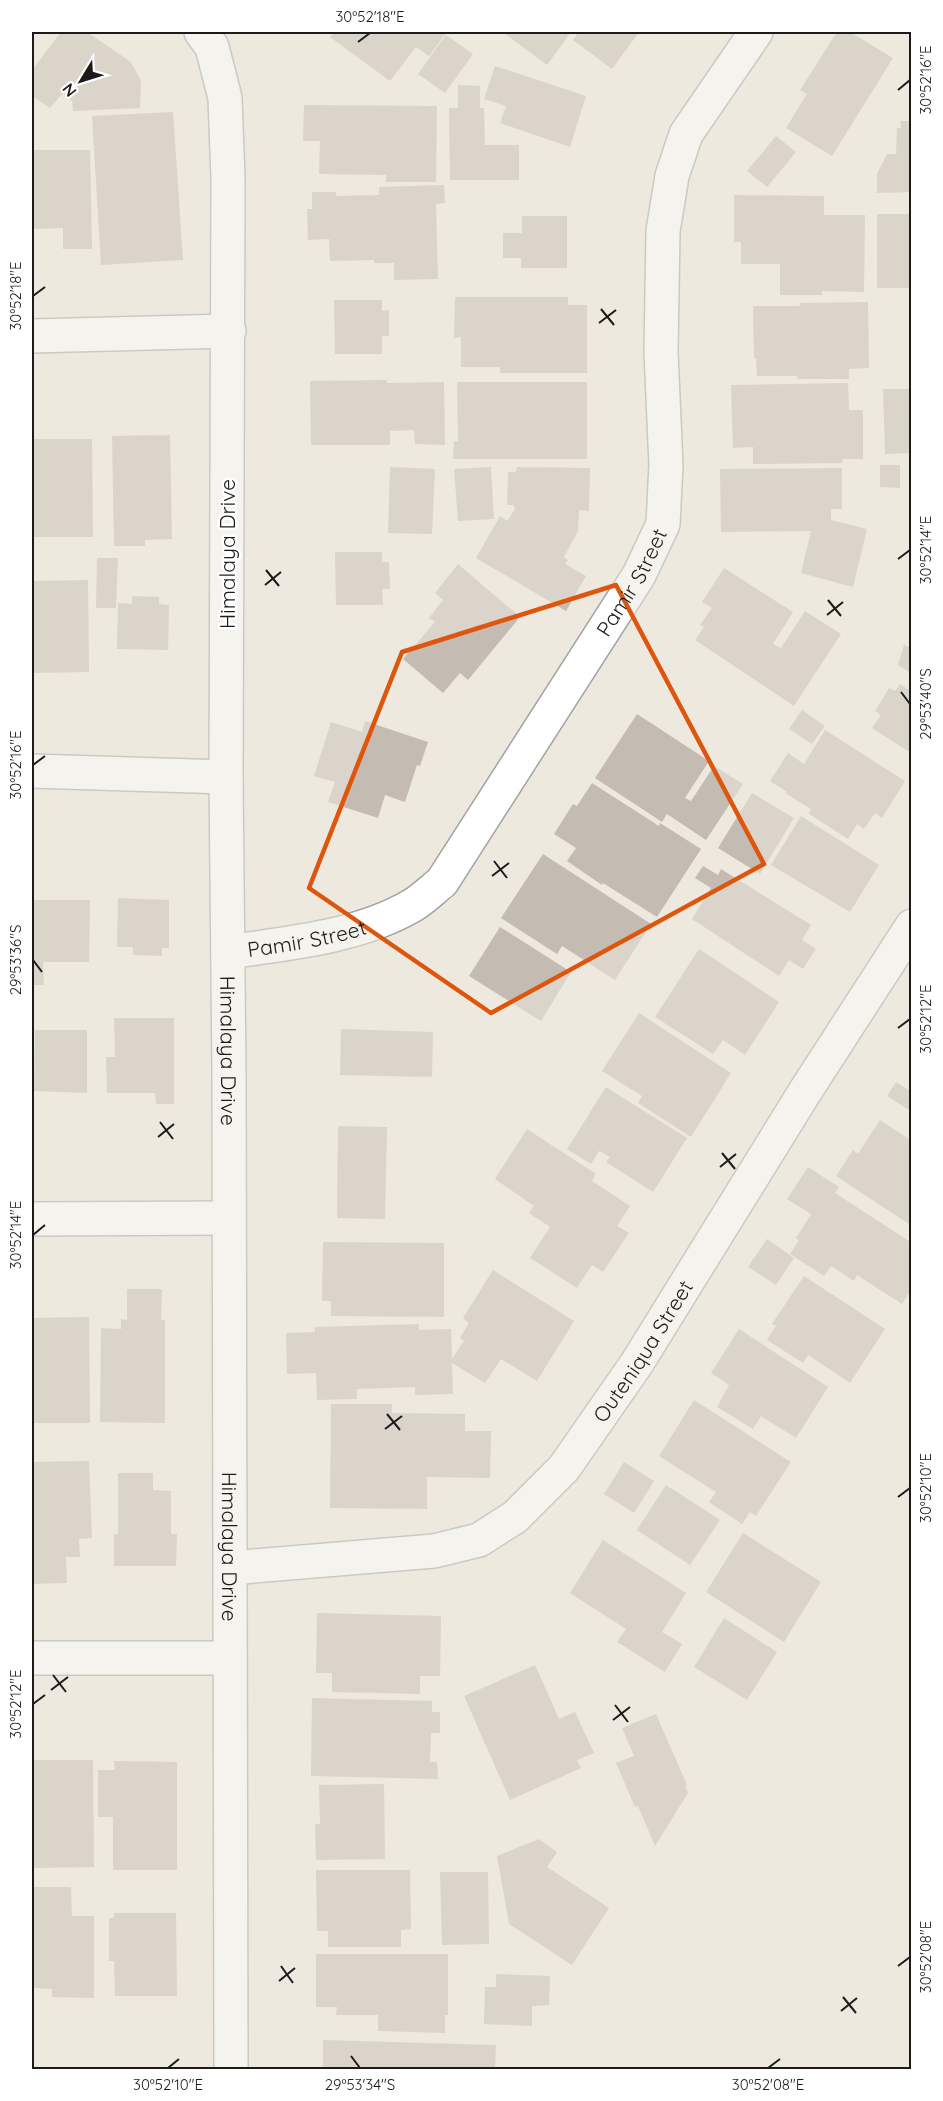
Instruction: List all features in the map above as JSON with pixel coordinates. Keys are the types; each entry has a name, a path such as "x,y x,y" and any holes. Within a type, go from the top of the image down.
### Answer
{"street":[{"name":"Pamir Street","path":"228,952 307,941 372,924 413,905 442,882 639,575 663,524 666,465 661,353 663,231 672,176 686,134 756,32"},
{"name":"Himalaya Drive","path":"214,37 225,98 228,179 226,777 231,2070"},
{"path":"32,336 229,332"},
{"path":"32,771 226,777"},
{"name":"Outeniqua Street","path":"230,1568 434,1551 479,1540 515,1517 564,1468 637,1363 806,1090 912,926"},
{"path":"32,1219 228,1218"},
{"path":"32,1658 230,1658"}],"highlighted area":[{"path":"616,585 764,864 491,1013 309,888 402,652"}],"building":[{"path":"61,32 87,32 131,62 141,81 140,108 73,111 72,101 63,93 50,108 32,96 32,70"},
{"path":"334,32 447,32 429,56 416,47 390,81 330,37"},
{"path":"571,32 547,65 504,33"},
{"path":"573,32 639,32 612,69 573,40 577,35"},
{"path":"837,32 850,32 893,58 832,156 786,128 807,94 800,90"},
{"path":"446,35 473,54 445,93 418,74"},
{"path":"495,66 586,96 570,147 500,123 506,106 484,99"},
{"path":"458,85 480,86 480,108 484,108 485,145 519,145 519,180 450,180 449,108 458,108"},
{"path":"304,105 437,106 436,182 386,182 386,175 319,174 320,141 303,141"},
{"path":"173,112 183,260 101,265 92,116"},
{"path":"900,121 912,121 912,192 877,193 877,174 887,154 896,154 897,128 901,128"},
{"path":"776,136 796,152 767,187 747,171"},
{"path":"32,150 90,150 92,249 63,249 63,228 32,229"},
{"path":"444,185 445,203 436,204 438,279 394,280 394,263 374,263 374,260 330,261 329,239 308,240 307,209 312,209 312,192 336,192 336,196 379,195 379,187"},
{"path":"734,195 824,196 824,215 865,215 864,292 822,291 822,295 780,295 780,264 741,264 741,242 734,242"},
{"path":"877,214 912,214 912,288 877,288"},
{"path":"522,216 567,216 567,268 521,268 521,258 503,258 503,233 522,233"},
{"path":"455,297 568,297 568,305 587,305 587,373 500,373 500,367 461,367 461,337 454,338"},
{"path":"334,300 382,300 382,311 389,310 389,336 382,336 382,354 335,354"},
{"path":"868,302 869,368 849,369 849,379 757,376 756,358 754,359 753,306"},
{"path":"387,380 387,383 444,382 445,445 415,444 414,430 390,431 390,445 311,445 310,381"},
{"path":"457,382 587,382 587,459 453,459 454,441 458,441"},
{"path":"848,383 849,410 863,410 863,459 843,459 842,463 753,464 753,447 733,448 731,385"},
{"path":"883,389 912,389 912,453 885,454"},
{"path":"170,435 172,539 145,540 145,546 114,546 112,436"},
{"path":"32,439 92,439 93,537 32,537"},
{"path":"880,465 900,465 900,488 880,487"},
{"path":"390,467 435,469 432,534 388,533"},
{"path":"491,467 494,519 458,521 454,469"},
{"path":"517,467 590,468 589,511 579,510 578,531 564,557 568,560 565,564 586,576 566,611 476,558 500,516 507,521 515,509 514,505 507,505 508,472 516,472"},
{"path":"842,468 842,509 831,509 831,520 867,529 853,587 801,573 811,531 721,532 720,469"},
{"path":"335,552 382,552 382,562 389,562 390,589 382,589 383,605 336,605"},
{"path":"97,558 118,558 116,608 96,608"},
{"path":"458,564 520,617 468,680 460,673 443,693 403,659 435,622 429,618 443,600 435,593"},
{"path":"724,568 793,612 773,644 781,648 805,611 841,634 794,706 695,640 704,627 700,625 712,608 702,602"},
{"path":"88,580 89,672 32,673 32,581"},
{"path":"132,596 159,597 159,604 169,605 168,650 117,649 118,603 132,604"},
{"path":"904,645 912,648 912,674 898,665"},
{"path":"900,684 912,692 911,753 872,728 881,715 875,711 889,688 895,691"},
{"path":"802,710 825,726 812,744 789,729"},
{"path":"637,714 709,761 685,798 691,801 714,766 743,784 706,840 667,814 662,822 595,778"},
{"path":"365,721 428,742 420,766 417,765 405,802 385,795 378,818 328,802 335,782 314,776 331,722 362,732"},
{"path":"825,730 905,781 882,818 875,813 864,829 857,824 848,839 809,814 811,809 770,781 788,753 804,764"},
{"path":"592,783 659,826 660,823 701,849 657,917 603,883 602,885 567,861 576,848 554,834 573,804 577,806"},
{"path":"752,793 794,818 760,874 718,848"},
{"path":"801,816 879,865 850,912 771,865"},
{"path":"543,854 651,924 615,980 562,946 557,954 501,918"},
{"path":"703,866 718,875 721,869 811,925 802,940 816,949 803,969 789,960 779,976 692,919 711,888 695,878"},
{"path":"118,898 169,900 169,948 162,948 162,956 133,955 133,947 117,947"},
{"path":"32,900 90,900 89,962 43,962 44,985 32,985"},
{"path":"500,927 571,972 541,1021 469,976"},
{"path":"699,949 779,1002 745,1055 723,1040 713,1054 655,1017"},
{"path":"639,1013 731,1073 691,1137 638,1103 642,1096 602,1071"},
{"path":"114,1018 174,1018 174,1104 156,1104 155,1093 107,1093 106,1057 115,1057"},
{"path":"341,1029 433,1032 432,1077 340,1075"},
{"path":"35,1030 87,1030 87,1093 34,1091"},
{"path":"896,1082 912,1092 912,1112 887,1096"},
{"path":"606,1087 687,1138 653,1192 606,1162 610,1157 599,1151 591,1164 567,1149"},
{"path":"880,1120 912,1141 912,1226 836,1176 853,1150 858,1154"},
{"path":"338,1126 387,1127 385,1219 337,1218"},
{"path":"527,1129 596,1174 592,1181 630,1206 617,1226 629,1233 603,1272 592,1265 577,1288 530,1258 550,1227 529,1213 534,1206 495,1179"},
{"path":"808,1167 839,1187 835,1193 912,1243 912,1289 902,1304 857,1275 854,1281 831,1266 824,1276 790,1254 799,1240 796,1238 811,1214 787,1199"},
{"path":"767,1239 794,1258 776,1285 748,1267"},
{"path":"323,1242 444,1243 444,1317 331,1316 331,1301 322,1301"},
{"path":"493,1270 574,1321 537,1381 501,1359 485,1383 452,1363 453,1394 415,1395 415,1387 357,1389 357,1399 317,1400 316,1373 287,1374 286,1333 315,1332 315,1327 419,1324 419,1330 451,1329 452,1359 464,1341 460,1338 469,1323 463,1318"},
{"path":"804,1276 885,1329 850,1383 808,1355 803,1363 767,1340 776,1326 772,1324"},
{"path":"127,1289 162,1289 161,1320 165,1320 165,1423 100,1422 101,1328 121,1329 121,1319 127,1320"},
{"path":"89,1317 90,1423 32,1423 32,1318"},
{"path":"739,1329 828,1387 796,1438 761,1416 753,1429 717,1407 729,1385 711,1373"},
{"path":"694,1400 791,1462 756,1516 750,1512 742,1524 709,1502 716,1492 659,1456"},
{"path":"331,1404 392,1404 392,1413 465,1414 465,1431 491,1431 490,1478 427,1477 427,1509 330,1508"},
{"path":"89,1461 92,1538 79,1539 80,1557 66,1557 67,1583 32,1584 32,1462"},
{"path":"624,1462 654,1481 634,1513 604,1494"},
{"path":"118,1473 153,1473 153,1490 171,1491 171,1534 177,1534 176,1566 114,1566 114,1534 118,1534"},
{"path":"666,1485 720,1520 690,1565 637,1530"},
{"path":"743,1533 821,1582 784,1642 706,1592"},
{"path":"603,1540 686,1593 662,1632 682,1644 665,1672 617,1642 626,1629 570,1593"},
{"path":"317,1613 441,1616 440,1676 420,1676 420,1694 332,1692 332,1673 316,1673"},
{"path":"724,1618 777,1652 747,1700 694,1667"},
{"path":"535,1665 559,1719 575,1712 594,1753 577,1760 581,1768 510,1800 464,1696"},
{"path":"312,1698 432,1701 432,1712 440,1712 440,1733 431,1733 430,1762 437,1762 438,1779 311,1776"},
{"path":"656,1714 687,1785 685,1786 688,1793 655,1846 616,1763 634,1756 622,1728"},
{"path":"32,1760 93,1760 94,1867 32,1868"},
{"path":"114,1761 177,1762 177,1870 113,1870 113,1817 98,1817 98,1770 115,1770"},
{"path":"384,1784 385,1859 316,1860 315,1824 320,1824 319,1785"},
{"path":"539,1839 557,1852 547,1867 609,1908 572,1965 509,1924 497,1856"},
{"path":"316,1870 410,1870 411,1929 401,1930 401,1947 328,1947 328,1931 317,1931"},
{"path":"440,1872 488,1872 489,1944 442,1945"},
{"path":"32,1887 71,1887 72,1916 94,1916 94,1998 52,1997 52,1989 33,1988"},
{"path":"114,1913 176,1913 177,1996 115,1996 114,1961 109,1961 109,1918 114,1918"},
{"path":"316,1954 448,1954 448,2015 445,2015 445,2033 378,2031 378,2015 336,2015 337,2007 316,2007"},
{"path":"496,1974 550,1976 549,2005 532,2006 532,2026 484,2024 485,1987 496,1987"},
{"path":"323,2040 496,2045 495,2070 323,2070"}]}
